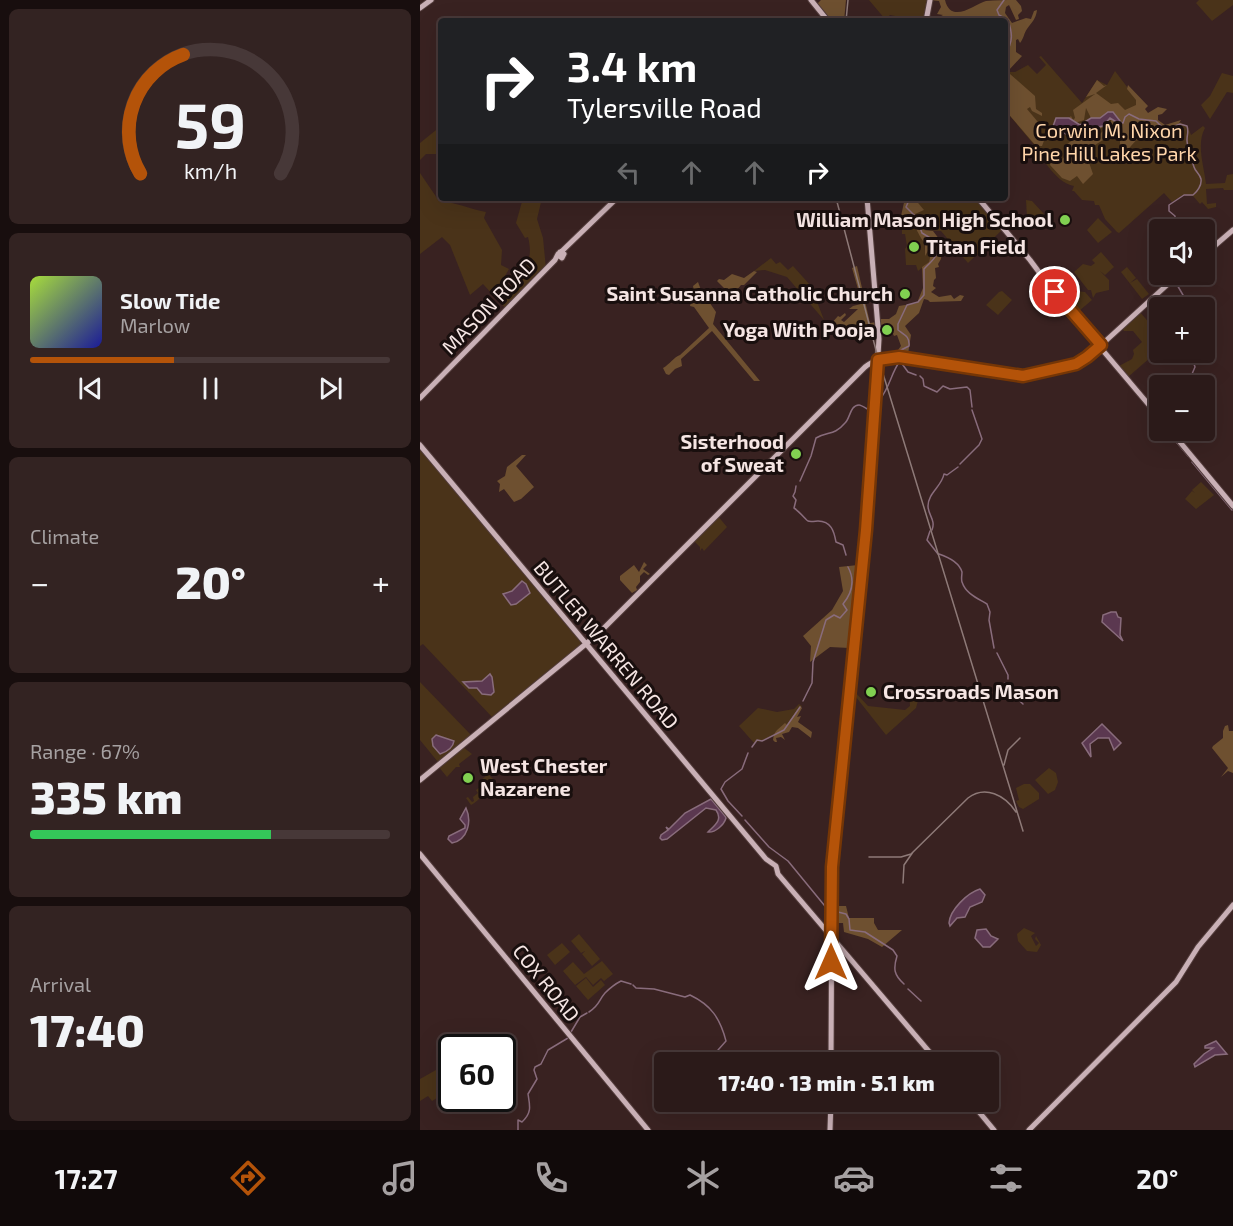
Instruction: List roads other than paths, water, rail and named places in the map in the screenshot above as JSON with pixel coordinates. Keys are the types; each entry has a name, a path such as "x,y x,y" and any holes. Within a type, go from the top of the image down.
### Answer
{"main road":[{"path":"420,8 431,0"},
{"path":"811,0 826,18"},
{"path":"927,18 930,0"},
{"name":"MASON ROAD","path":"420,398 614,201"},
{"path":"867,201 879,339 878,360 866,530 832,867 830,931 834,942 929,1052"},
{"path":"981,201 1054,293 1149,403"},
{"path":"1215,244 1233,228"},
{"path":"857,376 867,365 878,360 899,357 1023,376 1071,366 1085,359 1168,285"},
{"path":"420,780 586,644 857,376 878,360"},
{"path":"869,365 877,369"},
{"path":"1180,441 1233,505"},
{"name":"BUTLER WARREN ROAD","path":"420,445 774,869 830,931"},
{"name":"COX ROAD","path":"420,854 648,1130"},
{"path":"1029,1130 1176,982 1202,942 1233,905"},
{"path":"831,1052 834,942"},
{"path":"830,1130 831,1112"},
{"path":"979,1112 994,1130"}],"waterway":[{"path":"1004,0 997,10 999,15 1004,18"},
{"path":"1008,20 1011,37 1008,49"},
{"path":"1119,122 1123,123 1129,114 1139,119 1156,121 1165,130 1180,124 1187,126 1189,149 1201,181 1193,195 1184,195 1169,205 1169,211 1175,219"},
{"path":"899,351 909,346 909,340 898,330 898,324 907,305 918,302 924,295 924,269 935,258 937,251 937,242 922,233 916,217 906,207 909,201"},
{"path":"1177,285 1183,297"},
{"path":"880,399 900,361 908,372 916,375"},
{"path":"1192,375 1195,367 1194,363"},
{"path":"920,376 924,386 937,392 943,386 950,389 967,387 970,390 972,407"},
{"path":"877,410 880,400"},
{"path":"800,481 816,438 841,427 856,406 860,405 871,411"},
{"path":"960,464 982,439 972,410"},
{"path":"1175,441 1188,456"},
{"path":"1192,462 1232,510"},
{"path":"932,530 933,523 928,506 930,497 944,474 947,475 958,467"},
{"path":"796,486 793,496 796,500 794,508 808,521 822,521 829,525 836,542 843,545 846,555"},
{"path":"930,531 927,540 938,554"},
{"path":"939,554 958,565 966,590 987,604 994,648"},
{"path":"803,701 812,683 813,662 826,620 834,615 840,618 847,610 843,604 849,595 852,582 848,567"},
{"path":"997,653 1008,679"},
{"path":"1005,683 1010,692"},
{"path":"1011,693 1023,704"},
{"path":"752,747 757,740 762,741 784,730 800,707"},
{"path":"742,816 728,801 721,789 725,782 742,769 748,753"},
{"path":"745,820 769,847 788,861 829,911"},
{"path":"834,911 846,914 850,930 865,932 893,950 897,956 895,972 904,984"},
{"path":"589,1012 615,985 621,981 631,984"},
{"path":"633,985 636,988 654,989 685,997 690,995 704,1003 718,1019 726,1041 718,1052"},
{"path":"908,989 921,1001"},
{"path":"571,1032 580,1017 587,1013"},
{"path":"518,1130 518,1120 522,1122 529,1112 528,1094 537,1079 535,1067 541,1064 548,1050 568,1038"}],"railway":[{"path":"846,18 848,0"},
{"path":"837,201 877,354 1023,831"},
{"path":"1004,765 1008,750 1020,738"},
{"path":"869,857 901,857 911,854 974,794 981,792 994,794 1006,801 1016,812"},
{"path":"903,883 904,865 913,852"}],"place":[{"name":"William Mason High School","path":"1065,220"},
{"name":"Titan Field","path":"914,247"},
{"name":"Saint Susanna Catholic Church","path":"905,294"},
{"name":"Yoga With Pooja","path":"887,330"},
{"name":"Sisterhood of Sweat","path":"796,454"},
{"name":"Crossroads Mason","path":"871,692"},
{"name":"West Chester Nazarene","path":"468,778"}],"park label":[{"name":"Corwin M. Nixon Pine Hill Lakes Park","path":"1109,142"}]}
